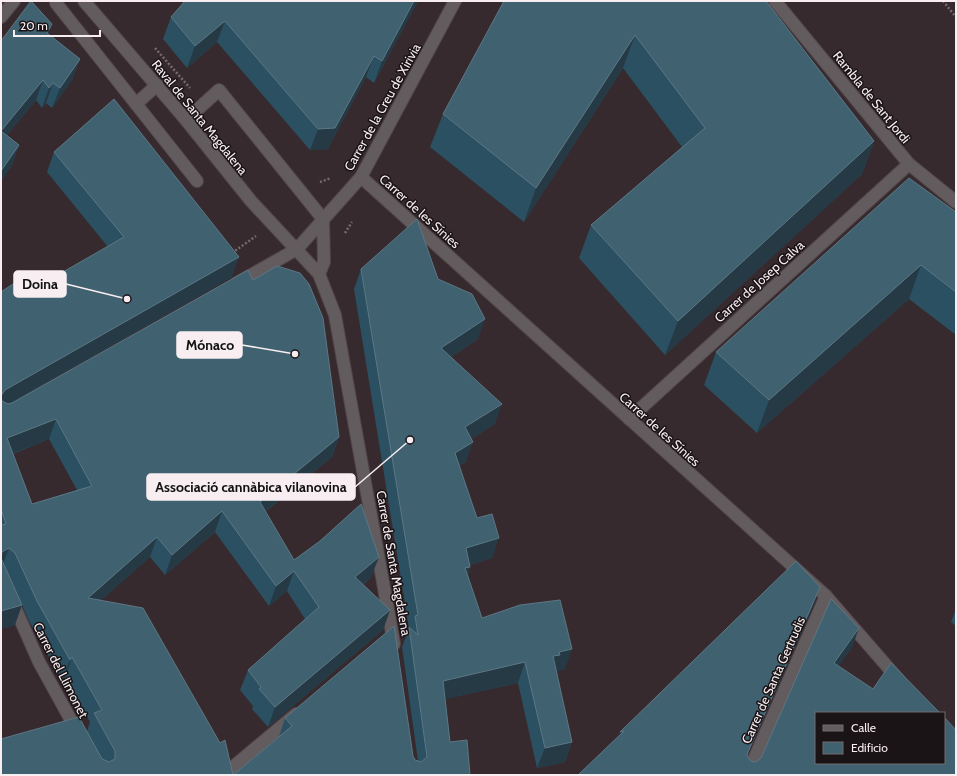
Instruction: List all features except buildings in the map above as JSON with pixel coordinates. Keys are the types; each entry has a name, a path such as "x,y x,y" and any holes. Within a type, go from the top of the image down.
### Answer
{"street":[{"path":"1,18 14,1"},
{"name":"Raval de Santa Magdalena","path":"84,1 186,120 250,201 297,249"},
{"name":"Carrer de la Creu de Xirivia","path":"225,290 297,249 361,177 456,1"},
{"name":"Rambla de Sant Jordi","path":"775,1 909,164 956,202"},
{"path":"56,3 197,181"},
{"path":"136,104 156,85"},
{"path":"186,120 219,90 323,219 324,262 319,274"},
{"name":"Carrer de Josep Calva","path":"629,419 909,164"},
{"name":"Carrer de les Sínies","path":"361,177 826,596 908,690"},
{"name":"Carrer de Santa Magdalena","path":"297,249 319,274 335,315 396,654"},
{"name":"Carrer del Llimonet","path":"1,576 39,662 83,742"},
{"name":"Carrer de Santa Gertrudis","path":"747,775 826,596"},
{"path":"381,642 392,632"},
{"path":"227,774 304,707"}],"path":[{"path":"943,1 956,17"},
{"path":"318,183 335,177"},
{"path":"345,234 352,221"},
{"path":"233,258 230,254 259,234"}],"place":[{"name":"Doina","path":"127,299"},
{"name":"Mónaco","path":"295,354"},
{"name":"Associació cannàbica vilanovina","path":"410,440"}]}
